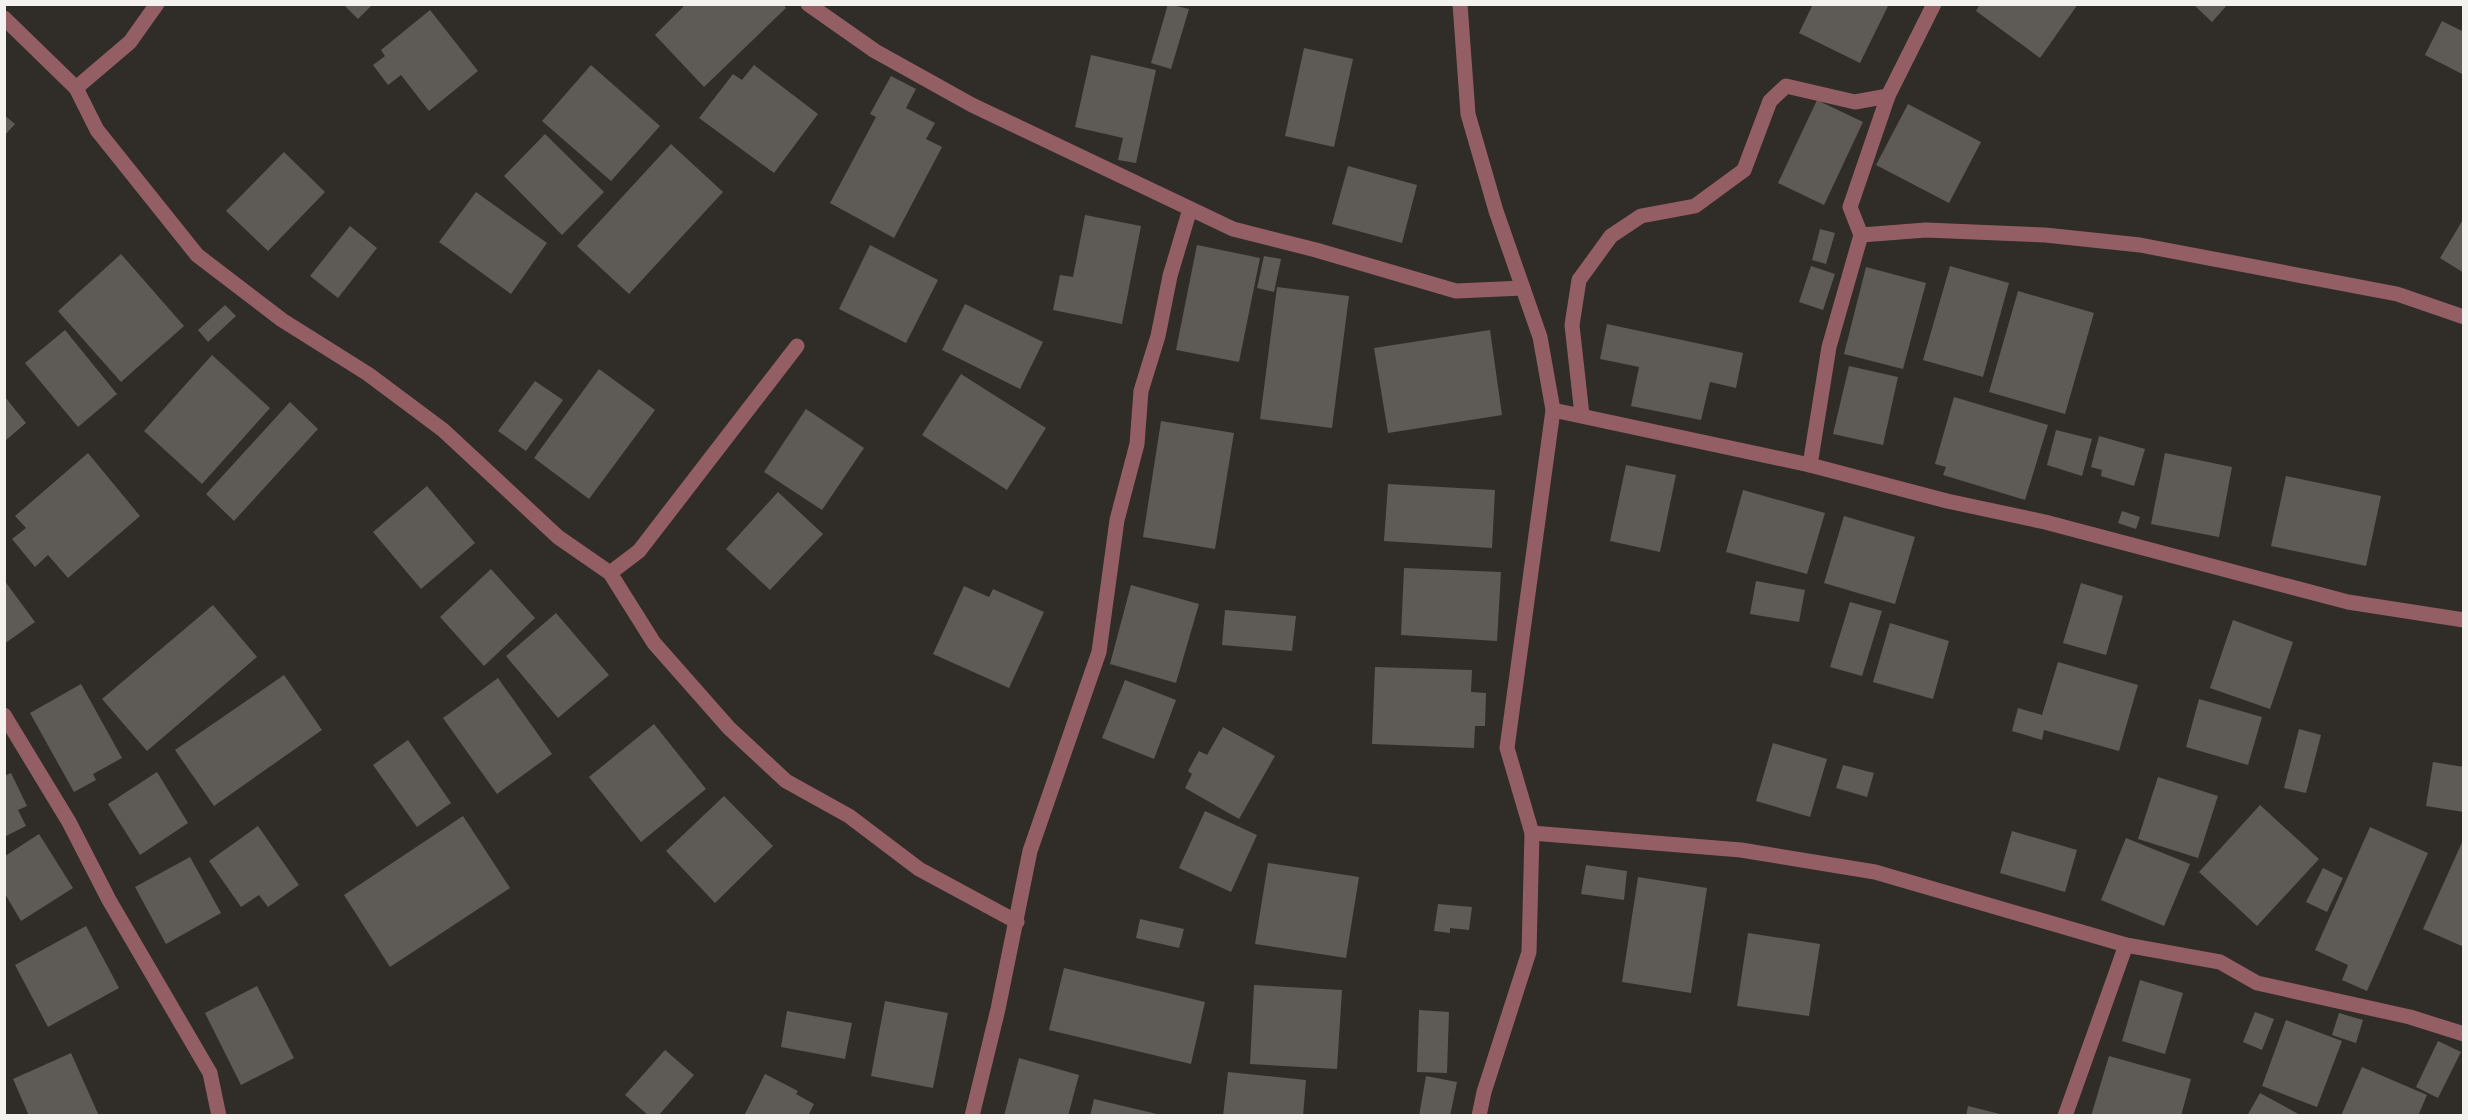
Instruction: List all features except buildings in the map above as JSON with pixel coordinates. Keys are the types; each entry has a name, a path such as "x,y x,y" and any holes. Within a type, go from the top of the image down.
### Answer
{"street":[{"path":"76,88 129,42 157,4"},
{"path":"808,4 875,51 972,105 1233,229 1316,250 1456,291 1523,288"},
{"path":"1460,4 1458,14 1468,114 1496,211 1540,337 1553,410 1507,748 1532,833 1529,952 1484,1092 1479,1116"},
{"path":"1810,465 1829,347 1861,236 1850,207 1888,96 1934,4"},
{"path":"4,18 76,88 97,130 197,255 282,320 368,374 434,423 558,537 610,573 654,644 729,728 786,781 849,816 920,869 1017,922"},
{"path":"1582,415 1572,326 1579,280 1611,236 1641,216 1695,206 1744,170 1770,101 1786,86 1855,102 1888,96"},
{"path":"972,1116 1017,922 1030,852 1100,652 1117,520 1137,444 1141,391 1158,336 1170,276 1190,208"},
{"path":"1861,236 1926,230 2045,236 2140,245 2397,294 2463,317"},
{"path":"610,573 639,551 797,346"},
{"path":"1553,410 1810,465 1947,501 2045,522 2348,602 2463,620"},
{"path":"4,715 69,822 109,900 210,1073 219,1116"},
{"path":"1532,833 1741,850 1875,872 2126,945 2220,962 2257,983 2410,1017 2463,1034"},
{"path":"2065,1116 2126,945"}]}
